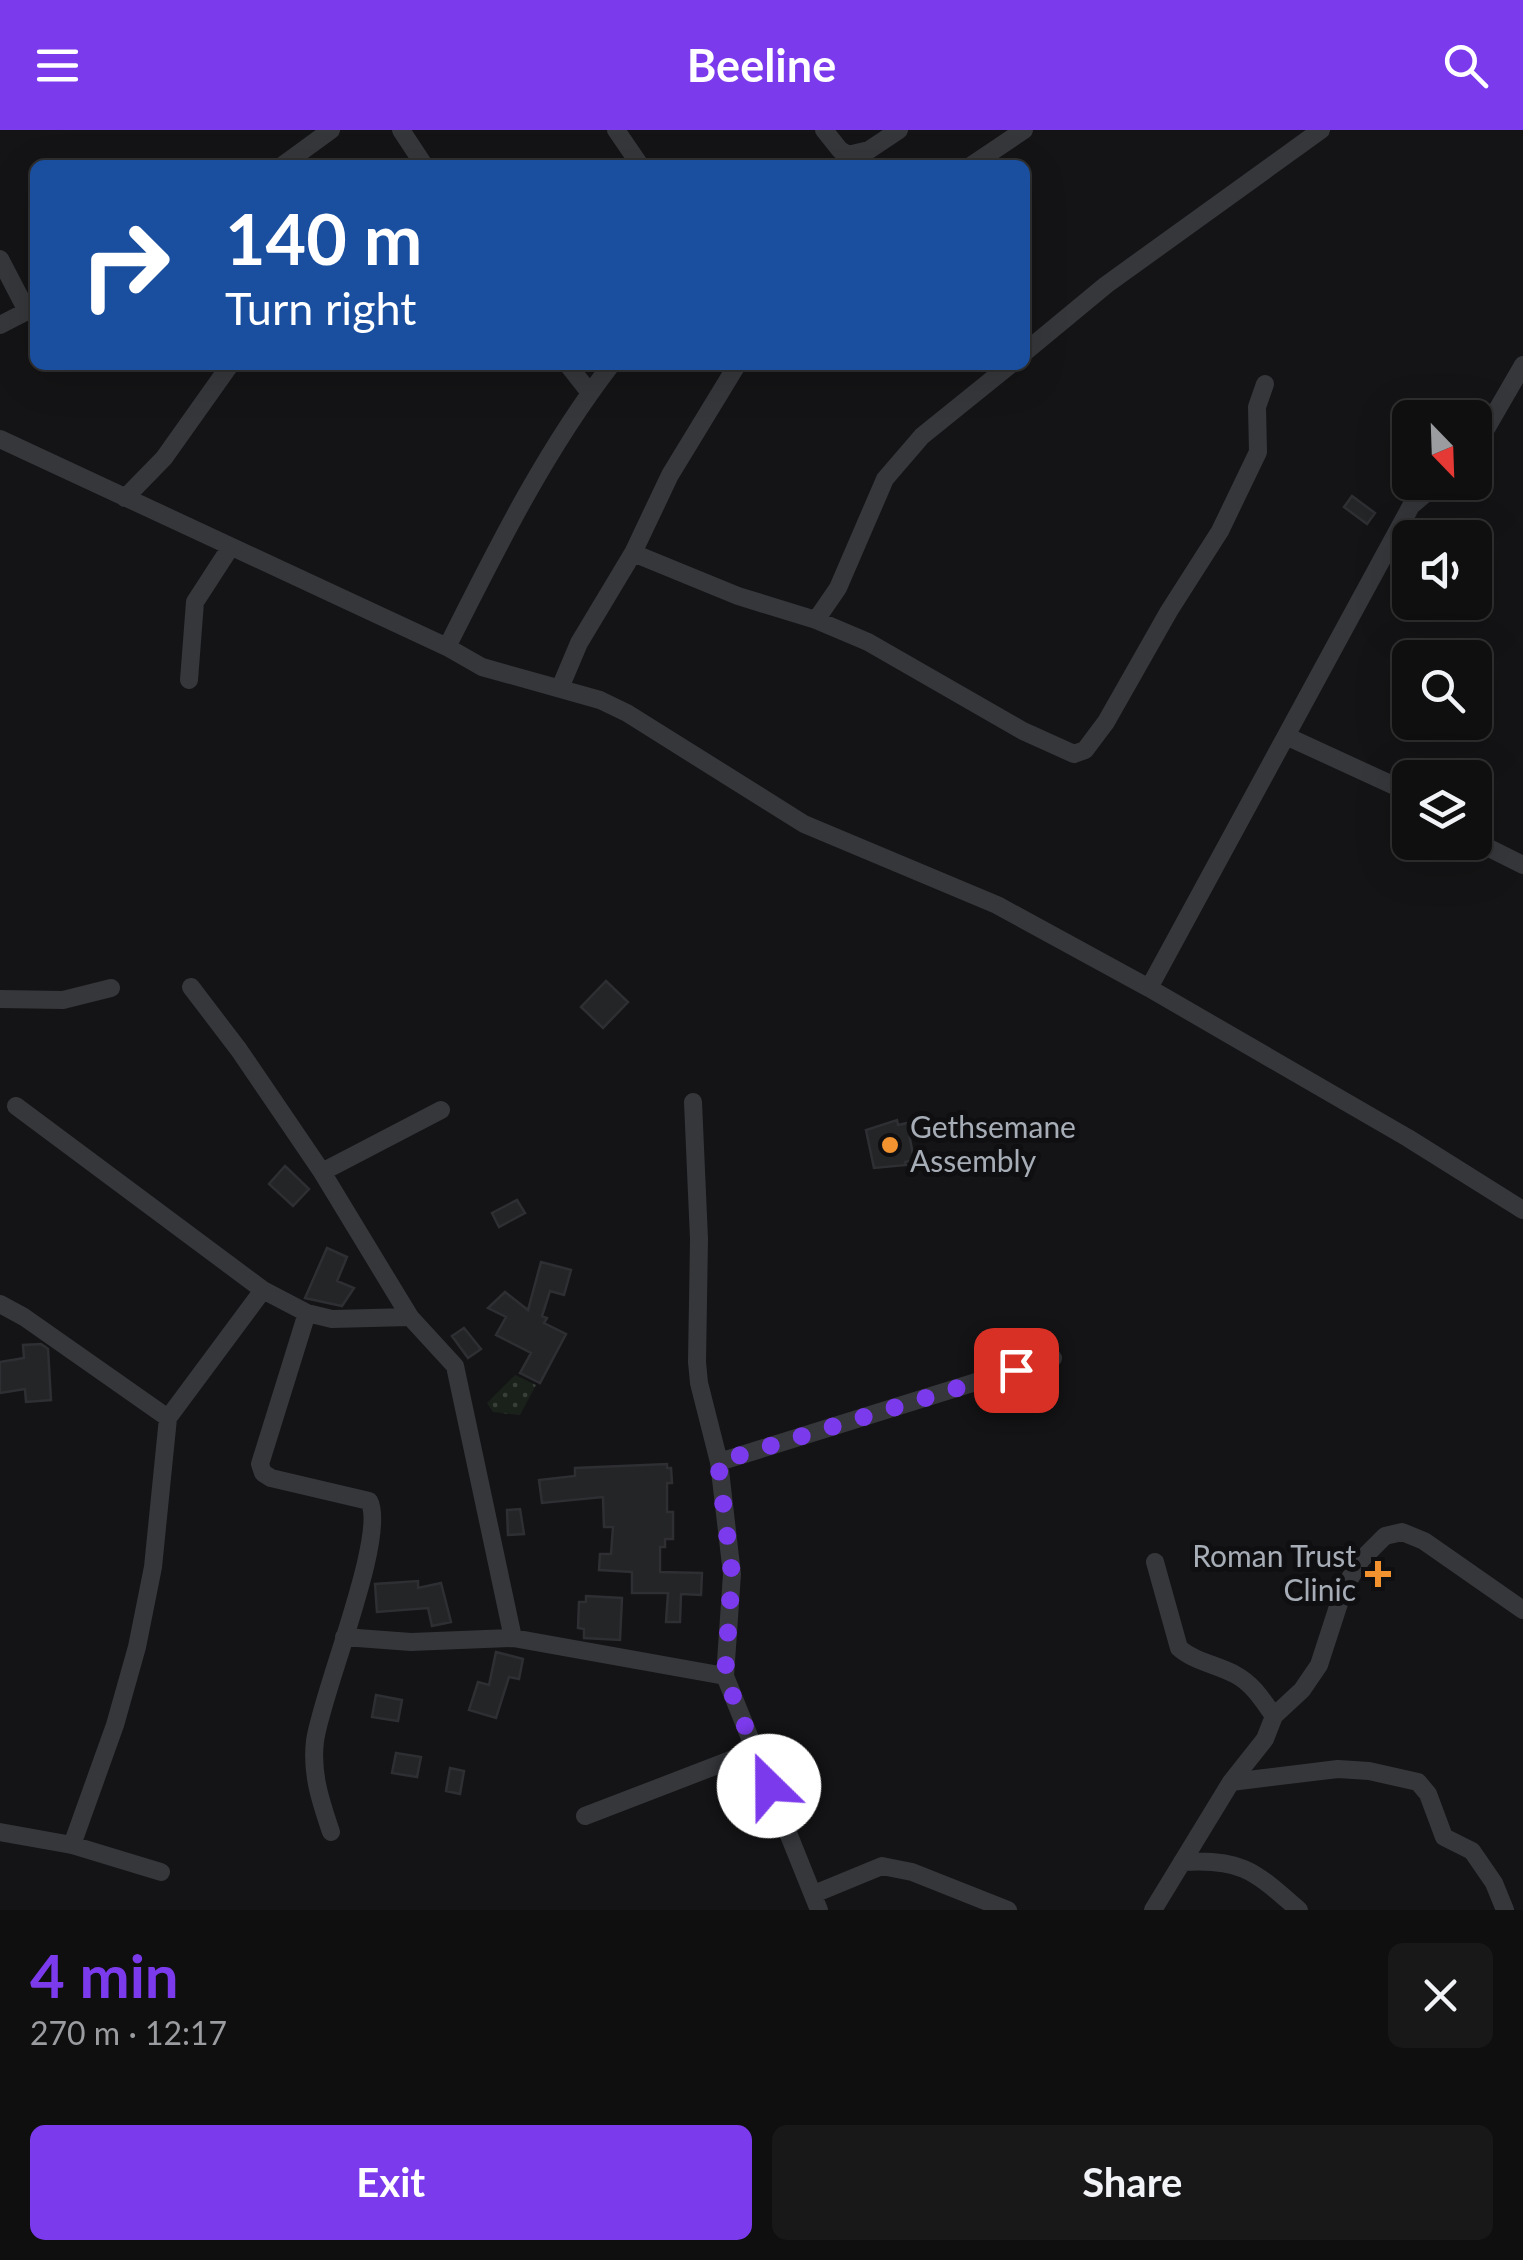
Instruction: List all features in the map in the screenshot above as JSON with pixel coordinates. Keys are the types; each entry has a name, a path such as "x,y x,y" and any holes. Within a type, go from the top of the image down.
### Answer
{"street":[{"path":"290,160 331,130"},
{"path":"401,130 421,160"},
{"path":"616,130 637,160"},
{"path":"824,130 848,155 869,150 898,130"},
{"path":"979,160 1024,130"},
{"path":"1030,348 1106,285 1321,130"},
{"path":"0,259 30,307"},
{"path":"0,325 30,310"},
{"path":"1492,419 1523,365"},
{"path":"125,498 164,458 226,370"},
{"path":"572,370 590,393"},
{"path":"447,647 508,526 608,370"},
{"path":"560,688 584,633 633,553 670,475 734,370"},
{"path":"816,620 838,588 885,479 922,436 1004,370"},
{"path":"633,553 738,596 816,620 868,642 1074,754 1085,750 1106,722 1169,611 1220,532 1258,452 1257,407 1265,384"},
{"path":"0,439 447,647 482,667 600,700 628,713 804,824 997,905 1148,988 1408,1138 1523,1210"},
{"path":"1148,988 1411,506 1418,500"},
{"path":"189,680 195,602 230,548"},
{"path":"1286,736 1392,786"},
{"path":"1492,850 1523,865"},
{"path":"191,987 240,1050 322,1172 410,1317 448,1356 459,1376 513,1638"},
{"path":"0,999 63,1000 111,988"},
{"path":"694,1102 699,1239 697,1362 718,1462 732,1574 725,1676 817,1902 882,1866 912,1872 1008,1910"},
{"path":"16,1106 263,1290 307,1314 354,1320 410,1317"},
{"path":"322,1172 441,1110"},
{"path":"72,1845 115,1726 138,1647 153,1567 168,1418 263,1290"},
{"path":"0,1304 24,1316 168,1418"},
{"path":"307,1314 260,1464 263,1473 271,1478 368,1501 374,1515 368,1553 315,1738 316,1786 330,1832"},
{"path":"718,1462 1054,1358"},
{"path":"1153,1910 1231,1782 1264,1738 1274,1716 1302,1690 1319,1665 1344,1588 1362,1560 1392,1532 1424,1541 1523,1610"},
{"path":"1155,1562 1179,1648 1187,1656 1239,1676 1274,1716"},
{"path":"344,1637 412,1642 513,1638 725,1676"},
{"path":"585,1816 754,1750"},
{"path":"1231,1782 1338,1769 1418,1782 1428,1794 1444,1837 1472,1851 1494,1883 1505,1910"},
{"path":"0,1832 72,1845 161,1872"},
{"path":"1182,1862 1220,1860 1240,1866 1262,1877 1299,1910"}],"shaded area":[{"path":"515,1375 536,1385 520,1415 493,1412 487,1403"}],"building":[{"path":"1352,496 1375,513 1367,524 1344,507"},
{"path":"606,981 628,1002 603,1028 581,1007"},
{"name":"Gethsemane Assembly","path":"897,1120 898,1125 907,1123 914,1160 905,1162 906,1165 874,1168 866,1130"},
{"path":"285,1166 309,1189 293,1206 269,1184"},
{"path":"517,1200 525,1213 499,1227 492,1213"},
{"path":"327,1248 347,1257 337,1281 354,1288 342,1306 305,1298"},
{"path":"541,1262 571,1270 564,1295 550,1291 542,1316 547,1318 544,1323 566,1334 540,1383 520,1373 531,1353 496,1335 506,1317 488,1308 505,1292 528,1310"},
{"path":"464,1328 481,1349 468,1358 452,1336"},
{"path":"41,1344 48,1349 51,1400 26,1402 25,1389 0,1393 0,1362 24,1358 23,1345"},
{"path":"667,1464 672,1483 667,1483 667,1512 673,1512 673,1539 665,1539 665,1547 660,1547 660,1572 702,1573 701,1595 681,1594 680,1622 666,1622 668,1593 632,1593 632,1572 599,1570 600,1554 611,1554 613,1527 604,1527 603,1497 542,1503 539,1480 575,1476 575,1468"},
{"path":"520,1509 524,1534 508,1535 507,1510"},
{"path":"418,1581 418,1588 441,1583 451,1622 432,1626 428,1608 377,1612 375,1584"},
{"path":"586,1596 622,1598 620,1640 584,1638 584,1629 578,1628 579,1602 586,1602"},
{"path":"496,1652 523,1659 519,1679 509,1677 496,1718 469,1710 478,1682 489,1685"},
{"path":"376,1695 402,1700 398,1721 372,1717"},
{"path":"396,1753 421,1757 417,1777 392,1773"},
{"path":"450,1768 464,1771 460,1794 446,1791"}],"place":[{"name":"Gethsemane Assembly","path":"890,1145"},
{"name":"Roman Trust Clinic","path":"1378,1574"}],"route":[{"path":"769,1786 725,1676 732,1574 718,1462 1016,1370"}]}
